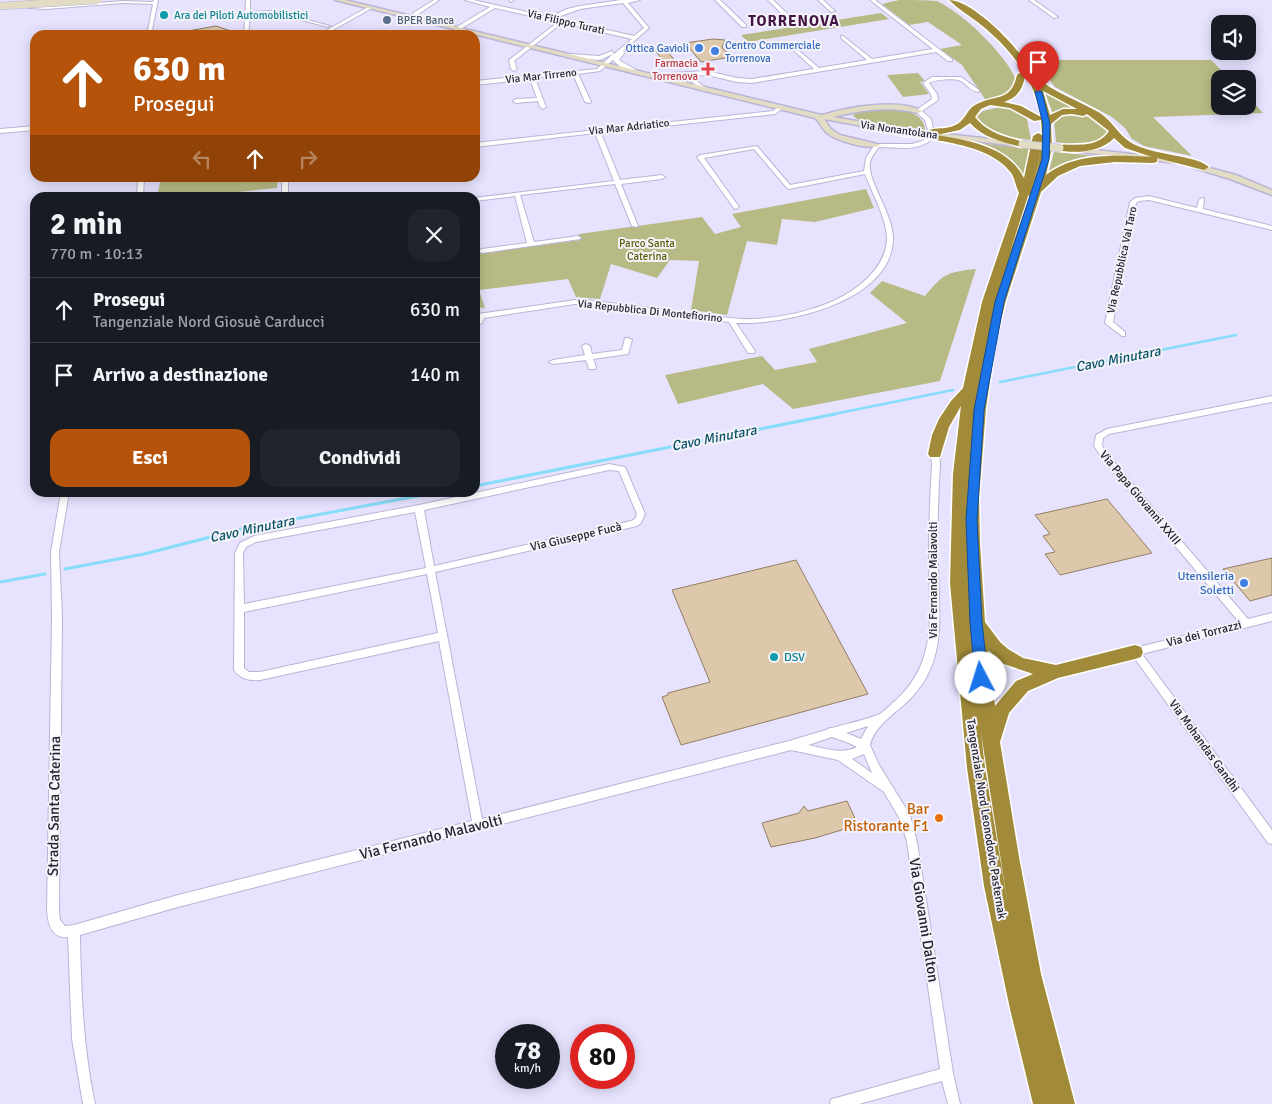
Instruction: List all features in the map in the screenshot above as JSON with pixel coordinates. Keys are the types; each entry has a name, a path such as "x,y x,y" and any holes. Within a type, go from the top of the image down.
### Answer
{"highway":[{"path":"945,0 972,19 996,41 1024,72 1049,93 1109,124 1115,134 1126,145 1134,149 1187,161 1204,167"},
{"path":"912,132 951,130 962,126 970,117 972,111 1005,99 1016,92 1024,72 1008,45 975,15 953,0"},
{"name":"Tangenziale Nord Leonodovic Pasternak","path":"1024,72 1037,120 1036,150 1030,193 1000,302 979,410 972,520 976,622 981,678 1011,872 1038,1006 1064,1104"},
{"name":"Tangenziale Nord Leonodovic Pasternak","path":"1024,72 1038,92 1047,124 1045,159 988,302 969,390 964,425 958,519 958,583 976,768 994,886 1020,1010 1044,1104"},
{"path":"988,104 1014,106 1028,112 1037,120"},
{"path":"1047,124 1055,114 1067,112 1081,113 1100,118"},
{"path":"970,117 975,126 983,132 1022,144"},
{"path":"875,127 897,133 969,144 986,150 1011,166 1030,193 1055,173 1090,161 1116,159 1172,161"},
{"path":"1060,148 1098,145 1115,134"},
{"path":"1100,152 1112,146 1115,134"},
{"path":"935,454 938,435 944,418 956,401 969,390"},
{"path":"976,622 994,647 1007,658 1025,667 1056,672"},
{"path":"991,743 1002,709 1010,697 1022,686 1056,672 1135,652"}],"main road":[{"path":"0,5 98,0"},
{"name":"Via Nonantolana","path":"338,0 462,30"},
{"name":"Via Nonantolana","path":"480,34 817,116 912,132 1172,161 1204,167 1234,176 1272,193"},
{"path":"817,116 832,115 860,108 896,107 918,111"},
{"path":"860,108 851,112 851,116 858,121 875,127"},
{"path":"817,116 835,136 877,145"},
{"path":"835,136 832,131 834,126 847,122"}],"street":[{"path":"0,5 12,3 10,8 48,0"},
{"path":"248,0 248,30"},
{"path":"415,14 437,0"},
{"name":"Via Filippo Turati","path":"467,0 636,38"},
{"path":"550,19 570,10 638,0"},
{"path":"717,0 744,26"},
{"path":"770,0 790,19"},
{"path":"820,0 833,11"},
{"path":"872,0 950,60"},
{"path":"1031,0 1056,17"},
{"path":"40,2 46,8 156,1 150,30"},
{"path":"605,64 647,27 624,1"},
{"path":"458,29 494,6"},
{"path":"329,30 370,8"},
{"path":"247,14 275,12 328,26"},
{"path":"514,69 511,61 562,21"},
{"path":"843,37 870,60"},
{"path":"790,45 817,69"},
{"path":"570,56 600,58 622,49"},
{"path":"622,49 616,62 635,72"},
{"path":"654,76 700,74 752,81 936,50"},
{"name":"Via Mar Tirreno","path":"480,82 598,70 605,64"},
{"path":"575,73 588,102"},
{"path":"685,74 704,89"},
{"path":"694,82 694,78 700,74"},
{"path":"532,77 543,107"},
{"name":"Via Nonantolana","path":"930,129 928,118 918,111 935,100 934,94 926,83 932,79 959,78 977,91"},
{"path":"516,101 540,99"},
{"name":"Via Mar Adriatico","path":"480,144 775,112 781,107"},
{"path":"0,131 30,128"},
{"path":"597,131 635,226"},
{"name":"Via Nonantolana","path":"877,145 924,144 929,138"},
{"path":"736,207 700,157 755,147 789,187 866,172 866,161 877,145"},
{"name":"Via Repubblica Di Montefiorino","path":"480,314 587,302 731,320 767,319 800,313 829,304 858,290 878,274 887,255 890,240 884,217 866,172"},
{"path":"480,198 662,177"},
{"path":"517,194 531,244"},
{"name":"Via Repubblica Val Taro","path":"1122,334 1109,323 1133,202 1149,198 1272,228"},
{"path":"1200,211 1202,199"},
{"path":"482,251 578,238"},
{"name":"Via Repubblica Di Montefiorino","path":"731,320 751,351"},
{"path":"553,362 625,352 628,340"},
{"path":"586,346 592,367"},
{"name":"Via Papa Giovanni XXIII","path":"1246,624 1107,459 1098,446 1098,437 1107,432 1270,401"},
{"name":"Via Fernando Malavolti","path":"789,746 840,756 857,755 866,747 871,728 910,692 926,669 932,646 934,622 933,510 935,454"},
{"name":"Via Giuseppe Fucà","path":"239,609 431,570 634,524 638,521 641,514 625,472 613,466 480,495"},
{"name":"Strada Santa Caterina","path":"63,497 55,552 57,618 53,910 54,922 60,930 63,932 74,931"},
{"name":"Via Giuseppe Fucà","path":"443,636 251,677 244,675 239,670 239,553 240,548 248,542 470,497"},
{"path":"419,508 478,824"},
{"name":"Via dei Torrazzi","path":"1135,652 1272,617"},
{"name":"Via Mohandas Gandhi","path":"1135,652 1272,839"},
{"name":"Via Fernando Malavolti","path":"74,931 178,901 789,746 883,717"},
{"path":"830,732 852,739 866,747"},
{"name":"Via Giovanni Dalton","path":"866,747 874,768 906,819 912,842 947,1073 954,1104"},
{"name":"Via Fernando Malavolti","path":"840,756 888,790"},
{"path":"74,931 75,1022 82,1075 89,1104"},
{"path":"836,1104 947,1073"}],"green space":[{"path":"899,0 937,1 960,16 984,37 1005,61 1018,84 1013,92 987,102 962,65 940,49 962,45 928,22 909,25 882,4"},
{"path":"881,13 889,19 748,42 741,35"},
{"path":"1034,60 1211,60 1221,70 1211,70 1211,115 1153,117 1192,156 1144,146 1132,139 1125,128 1112,117 1055,87"},
{"path":"918,73 925,81 920,82 929,94 903,97 887,75"},
{"path":"1045,93 1089,114 1053,114"},
{"path":"1005,106 1026,114 1031,140 999,136 978,124 977,116 983,111"},
{"path":"1256,106 1263,113 1256,113"},
{"path":"892,110 910,113 918,116 923,122 925,130 878,126 861,121 853,116 856,112"},
{"path":"1069,114 1087,116 1102,124 1111,133 1108,139 1084,146 1056,142 1054,121 1058,117"},
{"path":"961,141 1032,149 1025,181 1013,165 998,155"},
{"path":"1054,152 1120,158 1075,164 1047,179"},
{"path":"160,182 278,182 277,188 238,192 158,192"},
{"name":"Parco Santa Caterina","path":"866,189 874,208 815,222 782,219 777,245 747,241 727,315 691,310 699,261 670,260 657,278 611,264 600,299 576,297 568,279 480,290 480,248 482,253 580,240 579,234 702,217 715,234 741,227 732,214"},
{"path":"976,269 940,381 793,409 763,384 678,404 665,375 762,356 775,370 817,362 809,349 907,323 870,293 882,281 925,296 946,275 958,271"},
{"name":"Parco Santa Caterina","path":"480,293 485,308 480,308"}],"building":[{"path":"216,26 228,30 194,30"},
{"path":"713,39 725,40 722,47 731,57 701,62 685,43"},
{"path":"664,47 676,62 666,64 653,48"},
{"path":"1107,499 1152,553 1060,575 1045,554 1055,552 1043,536 1050,534 1035,515"},
{"path":"1272,558 1272,595 1250,601 1223,569"},
{"name":"DSV","path":"796,560 868,694 681,745 662,697 668,695 668,693 710,682 672,590"},
{"path":"847,801 858,825 815,838 771,847 762,823 799,813 804,806 808,811"}],"waterway":[{"name":"Cavo Minutara","path":"1000,382 1236,335"},
{"name":"Cavo Minutara","path":"829,415 953,390"},
{"name":"Cavo Minutara","path":"480,485 835,414"},
{"name":"Cavo Minutara","path":"65,569 144,554 242,529 412,497"},
{"name":"Cavo Minutara","path":"0,582 45,574"}],"place":[{"name":"Ara dei Piloti Automobilistici","path":"164,15"},
{"name":"BPER Banca","path":"387,20"},
{"name":"Ottica Gavioli","path":"699,48"},
{"name":"Centro Commerciale Torrenova","path":"715,51"},
{"name":"Farmacia Torrenova","path":"708,69"},
{"name":"Utensileria Soletti","path":"1244,583"},
{"name":"DSV","path":"774,657"},
{"name":"Bar Ristorante F1","path":"939,818"}],"district":[{"name":"TORRENOVA","path":"794,21"}],"route":[{"path":"981,678 976,622 972,520 979,410 1000,302 1045,159 1047,124 1038,92"}]}
